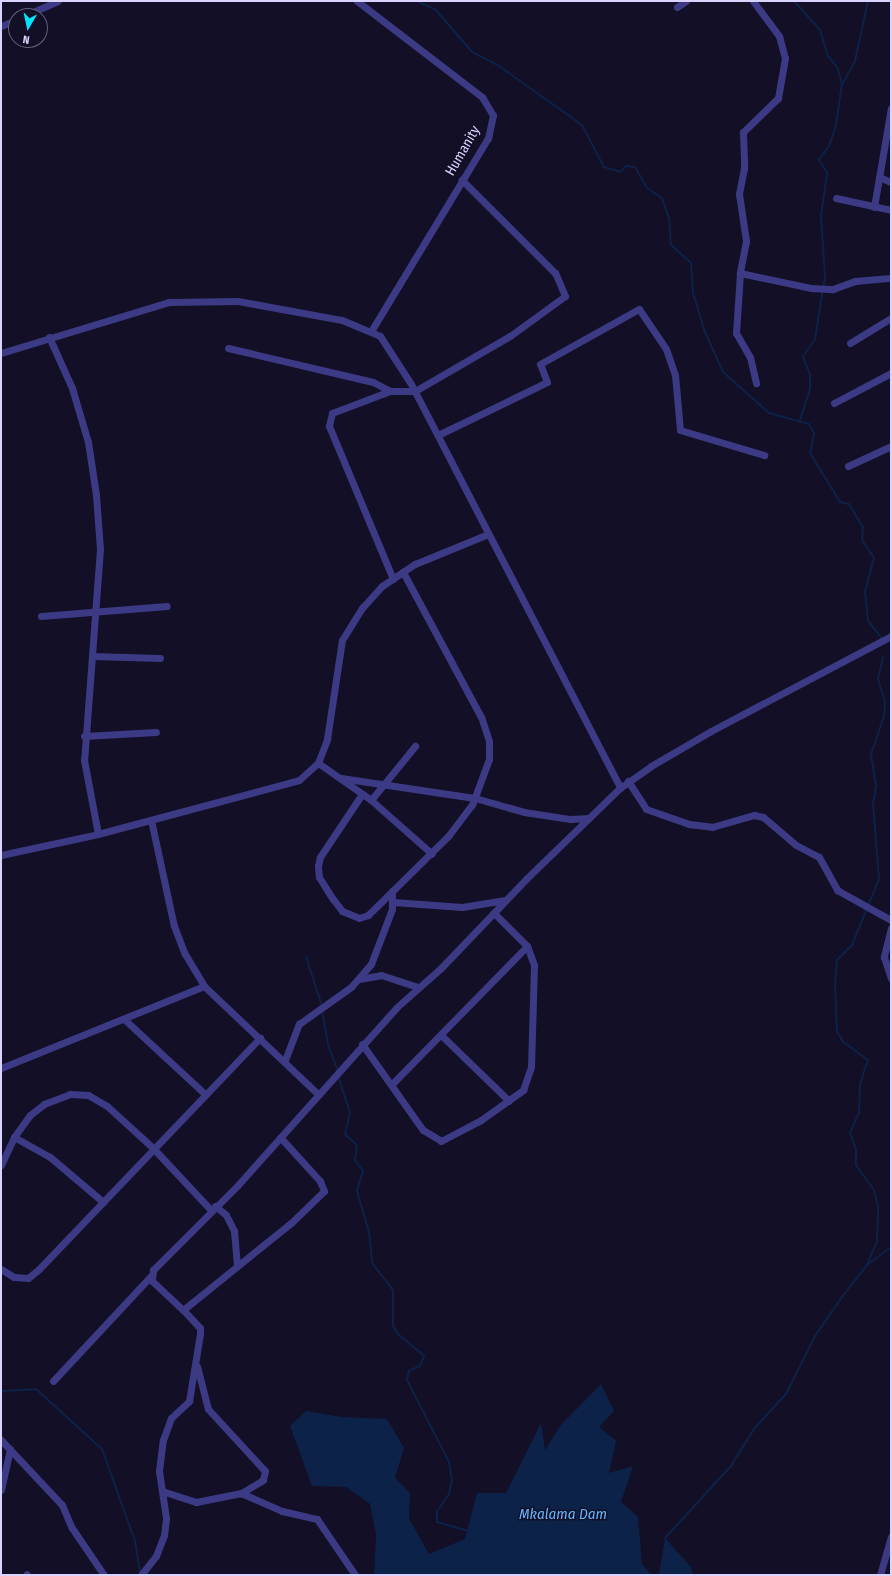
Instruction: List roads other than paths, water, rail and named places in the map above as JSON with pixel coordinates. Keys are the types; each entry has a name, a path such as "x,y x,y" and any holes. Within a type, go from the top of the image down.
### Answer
{"street":[{"path":"42,8 58,1"},
{"name":"Humanity","path":"357,1 490,106 492,128 371,331"},
{"path":"677,6 686,1"},
{"path":"753,1 779,36 785,58 778,98 743,132 744,168 739,194 746,241 740,272 736,333 750,357 756,383"},
{"path":"874,206 891,108"},
{"path":"879,177 891,182"},
{"path":"393,579 329,426 332,413 390,391 415,391 510,336 565,296 555,273 462,180"},
{"path":"836,198 891,210"},
{"path":"740,272 811,288 833,289 855,281 891,278"},
{"path":"1,353 49,337 169,302 238,301 342,320 380,336 394,355 415,391 620,788"},
{"path":"438,435 547,382 540,364 639,309 666,349 675,375 680,430 764,455"},
{"path":"850,343 891,318"},
{"path":"49,337 72,388 88,442 100,549 96,613 84,736 85,780 98,834"},
{"path":"228,348 373,382 390,391"},
{"path":"834,403 891,373"},
{"path":"848,466 891,447"},
{"path":"1,855 98,834 289,784 318,763 327,739 338,654 346,629 368,602 403,572 415,564 488,534"},
{"path":"362,794 320,857 319,877 333,899 351,917 368,915 432,854 456,826 475,798 486,772 489,741 481,718 403,572"},
{"path":"41,616 96,613 167,606"},
{"path":"53,1381 319,1095 362,1044 494,913 505,900 620,788 628,781 711,731 891,636"},
{"path":"92,656 160,658"},
{"path":"84,736 156,732"},
{"path":"371,800 415,746"},
{"path":"318,763 371,800 432,854"},
{"path":"341,778 475,798 524,812 570,819 588,818"},
{"path":"628,781 646,809 689,824 712,827 749,816 764,817 796,845 819,857 837,890 891,920"},
{"path":"151,820 174,926 185,954 204,986 285,1060 319,1095"},
{"path":"285,1060 299,1024 359,979 377,954 393,902 392,891"},
{"path":"393,902 462,907 505,900"},
{"path":"362,1044 392,1084 423,1130 441,1141 461,1132 509,1101 523,1090 531,1068 536,980 533,957 527,946 494,913"},
{"path":"891,928 884,957 891,978"},
{"path":"392,1084 442,1036 527,946"},
{"path":"359,979 381,975 418,987"},
{"path":"1,1068 125,1020 204,986"},
{"path":"125,1020 206,1095"},
{"path":"442,1036 509,1101"},
{"path":"1,1269 14,1277 28,1278 260,1038"},
{"path":"1,1165 14,1137 30,1115 44,1104 70,1094 88,1095 107,1106 213,1208 226,1215 234,1231 237,1266"},
{"path":"14,1137 50,1157 103,1202"},
{"path":"183,1310 307,1209 324,1191 320,1181 280,1137"},
{"path":"141,1575 156,1556 164,1536 162,1491 159,1471 162,1440 171,1418 189,1401 200,1328 152,1281 151,1276"},
{"path":"162,1491 196,1502 241,1493 263,1480 265,1471 208,1409 196,1362"},
{"path":"1,1440 62,1505 75,1534 104,1575"},
{"path":"1,1490 10,1449"},
{"path":"241,1493 282,1511 317,1519 354,1575"},
{"path":"880,1575 891,1537"}],"water":[{"name":"Mkalama Dam","path":"601,1384 614,1411 599,1427 616,1441 609,1473 633,1466 621,1502 638,1517 642,1564 651,1575 374,1575 376,1535 370,1504 346,1487 312,1486 290,1426 306,1411 342,1417 387,1419 404,1448 395,1478 410,1493 409,1519 429,1554 465,1539 477,1493 506,1493 541,1423 545,1450 560,1426"},
{"path":"665,1538 691,1567 693,1575 659,1575"}],"waterway":[{"path":"417,1 436,10 472,52 499,66 582,125 604,167 620,172 626,166 635,167 647,188 662,198 669,218 671,245 691,263 693,293 704,330 723,372 769,413 809,424 814,433 810,453 840,502 849,504 863,527 862,540 874,558 865,592 868,621 881,637"},
{"path":"794,1 820,30 828,56 837,67 842,83 836,125 829,146 819,160 827,173 821,216 825,277 815,339 803,357 810,374 810,389 800,419"},
{"path":"843,83 855,61 868,1"},
{"path":"867,1265 877,1241 878,1207 874,1190 856,1165 856,1150 850,1133 859,1113 860,1084 868,1060 843,1042 837,1031 835,986 837,960 852,945 879,879 873,805 876,786 871,754 884,717 885,702 878,679 883,657"},
{"path":"306,957 322,1006"},
{"path":"322,1010 328,1045 338,1071"},
{"path":"338,1076 350,1113 345,1134 357,1145 355,1160 363,1171 357,1191 369,1232 372,1263 393,1290 393,1326 398,1334 424,1356 420,1366 409,1371 407,1380 449,1462 452,1480 449,1494 437,1511 437,1522 468,1531"},
{"path":"665,1538 731,1466 754,1429 786,1394 815,1336 842,1297 867,1265 891,1247"},
{"path":"1,1391 36,1389 102,1449 135,1541 140,1573"}]}
